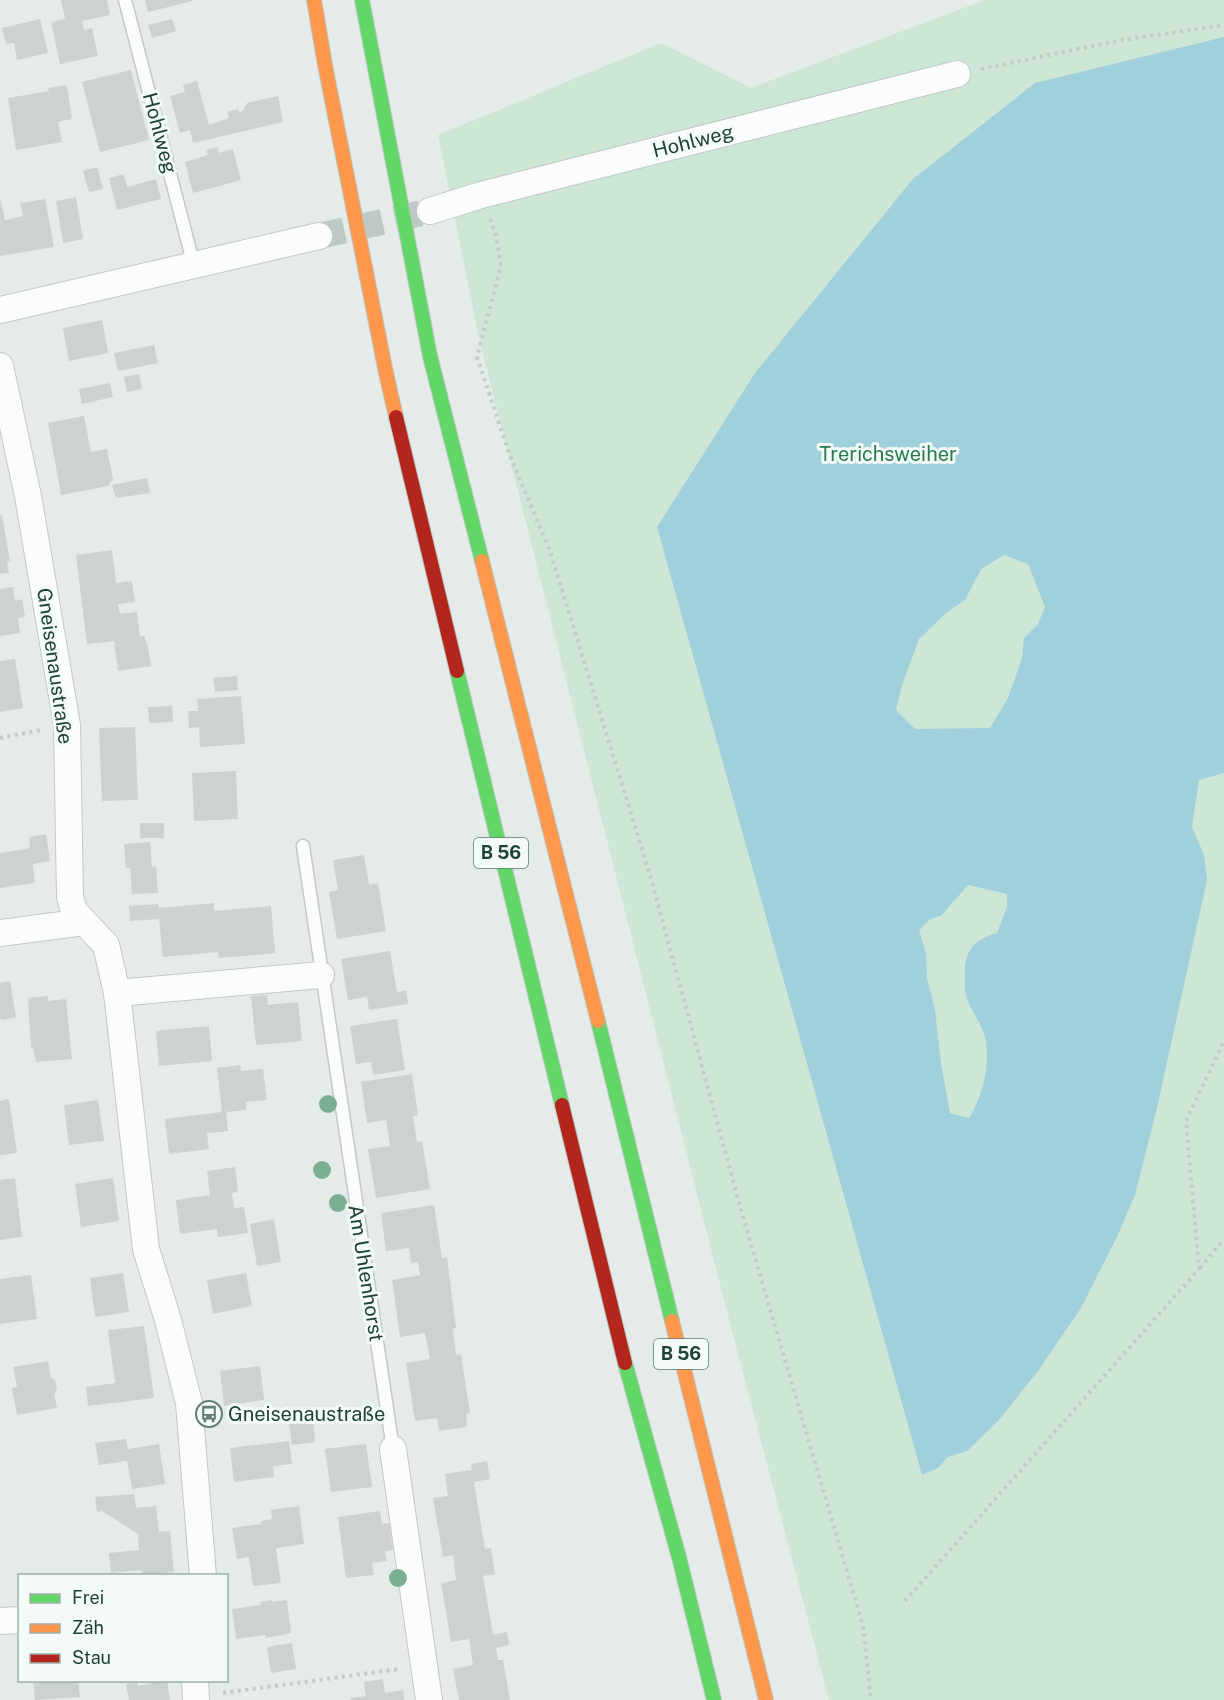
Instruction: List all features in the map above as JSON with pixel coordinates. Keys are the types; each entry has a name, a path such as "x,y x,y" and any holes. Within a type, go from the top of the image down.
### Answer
{"highway":[{"name":"B 56","path":"314,0 324,65 389,385 614,1323 679,1557 714,1700"},
{"name":"B 56","path":"362,0 430,356 596,1008 766,1700"}],"street":[{"name":"Hohlweg","path":"430,211 481,195 957,74"},
{"path":"0,310 319,236"},
{"name":"Gneisenaustraße","path":"0,366 28,496 68,725 70,897 74,911 105,945 117,993 147,1249 189,1403 203,1574"},
{"path":"0,933 84,922"},
{"path":"117,993 321,975"},
{"name":"Am Uhlenhorst","path":"393,1449 429,1700"},
{"path":"0,1621 18,1620"}],"lane":[{"name":"Hohlweg","path":"125,0 194,266"},
{"name":"Am Uhlenhorst","path":"303,846 393,1449"}],"path":[{"path":"957,74 1122,40 1224,25"},
{"path":"481,195 496,235 501,266 477,357 510,456 550,551 650,875 741,1210 863,1626 871,1700"},
{"path":"0,738 68,725"},
{"path":"1199,1269 1186,1121 1224,1041"},
{"path":"905,1601 1224,1239"},
{"path":"196,1692 424,1666"}],"green space":[{"name":"Trerichsweiher","path":"985,0 1224,0 1224,1700 829,1700 724,1300 480,342 438,135 661,43 751,88"}],"water":[{"name":"Trerichsweiher","path":"1224,37 1224,773 1199,780 1192,827 1204,855 1207,880 1157,1108 1135,1195 1116,1239 1081,1308 1038,1371 998,1421 967,1451 948,1457 938,1468 922,1475 657,527 755,373 913,179 1035,83","holes":["1004,555 1028,564 1045,607 1038,624 1024,638 1022,658 1008,698 990,728 915,729 896,710 902,685 919,639 946,613 965,600 981,569","968,885 1007,894 1007,907 997,933 976,943 968,953 966,960 965,993 983,1030 987,1052 984,1081 969,1118 950,1113 941,1064 935,1010 927,978 926,953 919,930 929,920 942,915"]}],"building":[{"path":"61,0 107,0 110,15 82,21 84,30 92,28 98,56 60,64 51,22 65,19"},
{"path":"145,0 193,0 193,1 148,12"},
{"path":"40,19 48,53 17,60 14,43 6,44 2,28"},
{"path":"172,19 176,31 152,38 148,25"},
{"path":"131,70 149,140 100,152 82,82"},
{"path":"197,81 209,125 229,118 227,112 238,109 239,112 243,111 247,103 278,96 283,122 193,143 190,130 180,133 170,96 185,92 183,85"},
{"path":"67,85 72,119 58,122 62,142 16,150 8,98 49,91 48,88"},
{"path":"218,147 219,153 233,149 241,180 193,193 185,162 208,155 206,150"},
{"path":"97,167 103,189 89,192 83,171"},
{"path":"124,174 127,187 156,179 161,199 117,210 109,178"},
{"path":"0,197 5,220 23,216 20,203 45,199 54,247 0,256"},
{"path":"76,197 83,239 63,243 56,201"},
{"path":"102,320 108,353 69,361 63,328"},
{"path":"154,345 158,363 118,371 114,353"},
{"path":"139,374 142,389 127,392 124,377"},
{"path":"110,383 113,397 82,404 79,389"},
{"path":"84,416 91,452 107,449 113,479 108,486 61,495 48,423"},
{"path":"147,478 150,493 116,498 112,485"},
{"path":"0,515 2,515 10,561 7,561 9,573 0,574"},
{"path":"112,550 116,583 132,581 135,602 118,604 120,614 137,612 140,637 144,636 151,666 118,671 114,641 87,644 76,555"},
{"path":"13,587 15,601 22,599 25,617 18,618 20,633 0,636 0,589"},
{"path":"15,659 23,708 0,712 0,661"},
{"path":"237,676 238,690 215,692 213,678"},
{"path":"241,696 245,744 200,747 199,727 189,728 188,711 198,711 197,699"},
{"path":"172,706 173,722 149,723 148,707"},
{"path":"135,727 138,800 102,801 99,728"},
{"path":"236,771 238,819 194,821 192,773"},
{"path":"140,823 164,823 164,838 140,838"},
{"path":"46,834 50,861 33,864 35,883 0,888 0,853 30,848 29,837"},
{"path":"150,842 152,867 156,866 158,893 132,894 130,868 126,868 124,844"},
{"path":"364,855 369,885 378,883 386,931 337,939 329,892 338,890 333,860"},
{"path":"214,903 214,911 271,906 275,953 219,958 218,952 163,957 159,919 130,921 129,906 158,904 159,908"},
{"path":"390,951 397,992 406,990 408,1004 369,1010 367,997 348,1000 341,959"},
{"path":"10,981 16,1017 2,1020 0,1018 0,983"},
{"path":"267,995 268,1005 298,1002 302,1041 256,1045 251,996"},
{"path":"48,996 48,1001 66,999 72,1059 36,1062 33,1047 31,1048 28,998"},
{"path":"397,1019 405,1070 373,1075 371,1062 356,1064 350,1026"},
{"path":"209,1026 212,1061 159,1066 156,1031"},
{"path":"240,1065 241,1071 263,1069 267,1100 246,1102 246,1110 226,1112 228,1131 207,1133 209,1149 169,1154 165,1119 222,1112 217,1068"},
{"path":"412,1074 418,1115 413,1116 417,1142 422,1141 430,1189 376,1198 368,1149 390,1146 386,1120 367,1123 361,1082"},
{"path":"9,1099 17,1153 0,1155 0,1101"},
{"path":"98,1100 104,1141 69,1145 64,1105"},
{"path":"235,1167 238,1192 232,1193 234,1208 244,1207 248,1233 218,1237 217,1229 180,1234 176,1200 210,1195 207,1171"},
{"path":"15,1178 22,1237 0,1240 0,1180"},
{"path":"113,1178 119,1221 81,1227 75,1184"},
{"path":"434,1205 442,1258 447,1257 456,1328 453,1329 456,1355 461,1354 470,1413 466,1414 467,1427 439,1431 437,1418 415,1421 406,1363 430,1359 425,1333 400,1337 392,1280 420,1275 418,1262 411,1263 409,1248 386,1251 381,1213"},
{"path":"274,1219 281,1262 257,1266 250,1224"},
{"path":"123,1273 129,1312 95,1317 90,1278"},
{"path":"246,1273 252,1306 213,1314 207,1280"},
{"path":"31,1275 37,1319 0,1324 0,1279"},
{"path":"144,1326 154,1398 88,1406 86,1387 115,1383 108,1330"},
{"path":"48,1361 51,1378 55,1380 57,1390 54,1394 57,1408 17,1415 12,1388 17,1387 13,1367"},
{"path":"260,1366 264,1400 224,1406 220,1371"},
{"path":"313,1421 315,1442 292,1445 289,1424"},
{"path":"126,1439 128,1449 159,1444 165,1484 132,1489 127,1461 99,1465 95,1443"},
{"path":"289,1441 292,1464 273,1466 274,1477 234,1482 230,1448"},
{"path":"366,1444 372,1487 331,1492 325,1449"},
{"path":"487,1461 490,1479 474,1482 485,1549 491,1548 495,1574 483,1576 493,1635 507,1632 509,1645 496,1648 498,1660 503,1660 510,1700 459,1700 453,1669 473,1665 469,1639 451,1642 441,1583 456,1580 453,1555 443,1557 433,1498 448,1496 445,1474 472,1470 471,1464"},
{"path":"134,1494 136,1508 156,1506 159,1532 170,1531 174,1572 142,1574 141,1570 111,1573 109,1553 139,1550 138,1534 102,1511 97,1512 95,1497"},
{"path":"299,1506 304,1544 276,1548 281,1583 253,1586 249,1557 237,1559 232,1528 261,1524 261,1521 272,1519 271,1510"},
{"path":"380,1511 382,1524 389,1523 393,1550 385,1551 387,1561 372,1563 374,1575 346,1578 338,1517"},
{"path":"272,1600 272,1602 287,1600 291,1633 266,1638 265,1635 236,1639 232,1609 261,1605 260,1602"},
{"path":"292,1643 296,1669 271,1673 267,1647"},
{"path":"383,1679 385,1693 403,1690 404,1700 351,1700 350,1698 366,1696 364,1682"},
{"path":"33,1682 78,1682 80,1697 35,1700"},
{"path":"137,1682 138,1686 167,1682 170,1700 129,1700 126,1684"}],"tunnel":[{"path":"319,236 422,213"}],"traffic: fast":[{"path":"362,0 430,356 482,561"},
{"path":"457,671 562,1105"},
{"path":"598,1021 672,1321"},
{"path":"625,1363 679,1557 714,1700"}],"traffic: slow":[{"path":"314,0 396,417"},
{"path":"482,561 598,1021"},
{"path":"672,1321 766,1700"}],"traffic: jam":[{"path":"396,417 457,671"},
{"path":"562,1105 625,1363"}],"place":[{"name":"Gneisenaustraße","path":"209,1414"}]}
